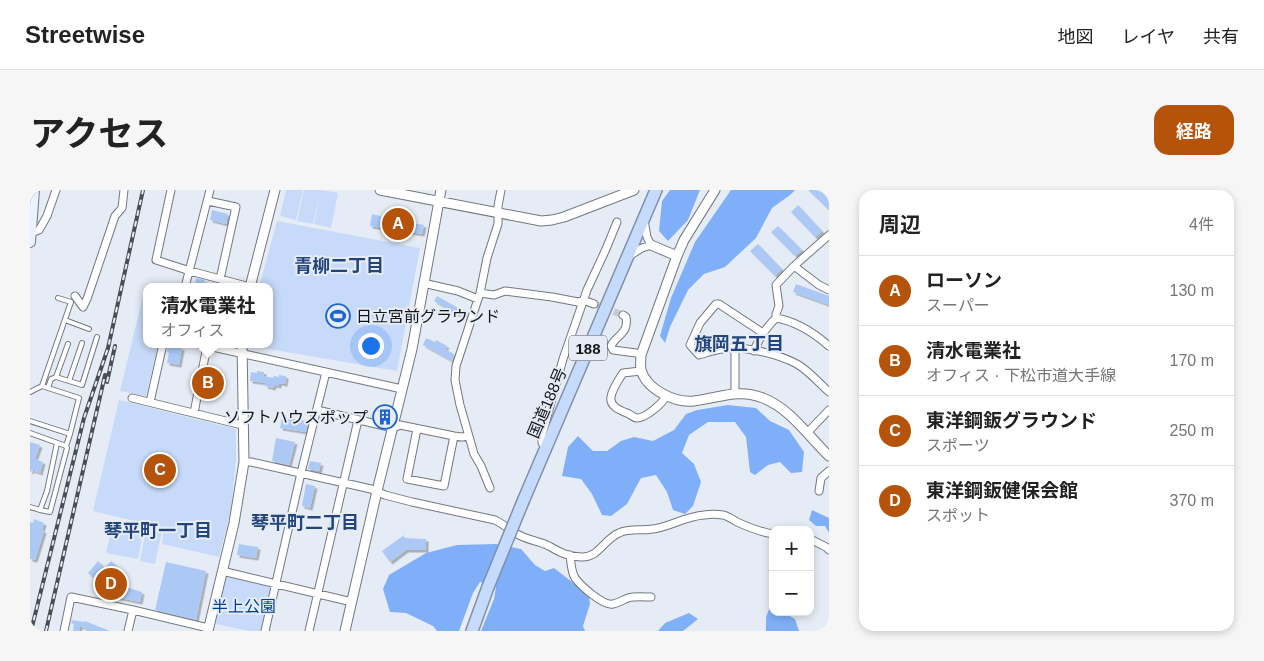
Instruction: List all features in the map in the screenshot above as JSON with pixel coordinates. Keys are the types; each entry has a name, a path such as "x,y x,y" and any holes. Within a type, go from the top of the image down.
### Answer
{"highway":[{"name":"国道188号","path":"472,631 546,446 655,194"}],"main road":[{"path":"31,237 34,190"}],"street":[{"path":"31,237 39,230 48,216 56,190"},
{"path":"75,296 83,307 115,216 122,208 124,190"},
{"path":"171,190 156,260 235,283"},
{"path":"186,283 210,190"},
{"path":"251,283 275,190"},
{"path":"380,190 541,221 564,217 634,190"},
{"path":"345,631 412,349 441,190"},
{"path":"490,488 468,436 454,380 456,366 479,296 487,258 498,224 498,206 501,190"},
{"path":"715,190 677,256 641,355 641,371 646,380 666,396 693,401 726,394 746,394 772,402 786,412 829,456"},
{"path":"208,201 236,207 220,279"},
{"path":"644,219 647,237 651,245 677,256"},
{"path":"546,446 542,443 542,434 563,359 583,300 617,222"},
{"path":"754,351 776,318 779,306 776,285 829,235"},
{"path":"628,257 642,248 651,245"},
{"path":"794,266 819,285 829,290"},
{"path":"423,283 479,296 494,295 505,291 578,302 583,300 594,304"},
{"path":"764,334 719,304 716,304 700,323 690,345 699,355 735,348 773,355 798,365 829,392"},
{"path":"623,315 627,321 623,333 611,346 613,350 641,355"},
{"path":"776,318 802,328 817,336 829,346"},
{"path":"150,402 162,348"},
{"path":"194,413 207,348"},
{"path":"216,348 402,389"},
{"path":"64,631 71,597 208,629 234,523 244,462 242,348"},
{"path":"735,348 735,394"},
{"path":"641,371 623,372 610,398 615,408 636,418 657,408 665,400 666,396"},
{"path":"264,631 326,372"},
{"path":"132,398 242,425"},
{"path":"317,410 392,428 400,425 454,436 468,436"},
{"path":"807,433 829,410"},
{"path":"309,631 358,420"},
{"path":"417,429 408,479 444,486 454,436"},
{"path":"244,462 343,482 377,491 384,495 495,520 504,524 516,534 550,546 557,552 581,557 595,554 618,533 629,530 666,527 700,515 724,515 749,528 769,533"},
{"path":"819,491 821,478 829,471"},
{"path":"814,541 826,546 829,550"},
{"path":"570,555 575,578 604,602 613,604 628,598 652,597"},
{"path":"222,571 352,602"},
{"path":"128,631 133,610"}],"lane":[{"path":"30,392 42,386 71,302 58,298"},
{"path":"65,320 89,329"},
{"path":"48,388 51,379 56,377 82,385 97,337"},
{"path":"69,381 82,343"},
{"path":"56,377 68,344"},
{"path":"30,507 50,512 79,398 42,386"},
{"path":"30,421 70,434"},
{"path":"30,433 66,446"},
{"path":"40,510 57,443"}],"green space":[{"path":"286,190 303,190 296,220 280,216"},
{"path":"304,190 321,190 313,224 297,221"},
{"path":"321,190 338,193 331,228 314,224"},
{"name":"日立宮前グラウンド","path":"277,221 420,248 397,371 263,348 273,348 273,283 260,283"},
{"path":"143,296 143,348 157,348 146,396 120,391"},
{"path":"119,400 236,429 236,460 231,510 219,557 162,544 164,528 93,511"},
{"path":"113,521 144,528 138,559 106,553"},
{"path":"146,529 162,532 155,564 140,561"},
{"name":"半上公園","path":"225,577 272,587 262,631 249,631 216,624"}],"shaded area":[{"path":"670,190 700,190 688,220 668,241 659,231 662,201"},
{"path":"731,190 795,190 772,208 756,238 725,267 704,274 688,290 670,327 665,343 660,336 671,298 695,242"},
{"path":"728,405 756,408 770,421 789,430 804,452 802,472 791,473 780,462 768,465 755,475 750,472 746,437 735,422 708,422 689,435 682,453 694,464 701,482 693,506 685,514 673,510 667,492 656,475 641,478 627,504 611,516 602,515 592,494 581,479 562,476 568,447 578,436 593,451 607,451 621,441 634,437 653,441 674,430 686,414 697,410"},
{"path":"812,510 829,518 829,533 825,526 816,526 809,520"},
{"path":"496,544 521,549 535,565 545,571 554,568 589,595 590,604 583,626 585,631 481,631 494,599 496,587 480,582 473,593 459,631 437,631 433,626 406,613 390,612 383,589 389,575 426,553 457,545"},
{"path":"769,610 769,616 790,616 795,619 799,631 766,631 766,617"},
{"path":"689,613 698,619 683,631 658,631 665,623"}],"building":[{"path":"808,190 824,190 829,194 829,210"},
{"path":"798,205 822,231 815,237 791,212"},
{"path":"212,210 228,214 226,224 210,220"},
{"path":"372,214 395,220 396,217 401,218 401,221 424,225 422,234 370,226"},
{"path":"778,226 802,250 795,256 771,232"},
{"path":"758,244 782,269 775,276 750,251"},
{"path":"196,278 205,280 204,282 208,283 195,283"},
{"path":"796,284 829,296 829,305 793,292"},
{"path":"437,296 467,313 464,318 434,301"},
{"path":"426,338 435,342 436,340 447,346 445,349 454,354 452,361 423,345"},
{"path":"168,348 182,348 179,365 167,363 169,353 167,352"},
{"path":"208,370 213,371 209,396 203,395"},
{"path":"257,371 264,372 264,376 273,378 274,376 279,377 279,375 286,376 285,384 279,383 279,386 274,385 273,388 265,386 266,383 250,381 251,372 257,373"},
{"path":"282,417 308,421 306,432 280,428"},
{"path":"276,438 295,442 289,465 272,461"},
{"path":"30,442 40,445 35,459 43,462 40,473 32,470 30,472"},
{"path":"310,461 321,463 319,471 308,469"},
{"path":"306,484 315,486 310,508 302,506"},
{"path":"34,519 44,523 42,530 44,531 35,560 30,559 30,522 33,523"},
{"path":"404,535 404,538 426,539 426,550 406,550 390,562 382,551"},
{"path":"239,544 258,547 256,558 237,555"},
{"path":"98,561 105,568 111,561 124,572 117,580 126,587 142,592 140,602 115,597 88,573"},
{"path":"166,562 206,571 196,620 155,610"},
{"path":"72,620 85,621 110,631 91,631 80,626 79,631 73,631 74,624 71,623"}],"tunnel":[{"path":"594,304 623,315"}],"railway":[{"path":"31,631 84,418 108,348 143,190"},
{"path":"107,382 115,346"},
{"path":"46,631 105,375"}],"place":[{"name":"ローソン","path":"398,224"},
{"name":"日立宮前グラウンド","path":"338,316"},
{"name":"清水電業社","path":"208,383"},
{"name":"ソフトハウスポップ","path":"385,417"},
{"name":"東洋鋼鈑グラウンド","path":"160,470"},
{"name":"東洋鋼鈑健保会館","path":"111,584"}],"district":[{"name":"青柳二丁目","path":"339,266"},
{"name":"旗岡五丁目","path":"739,344"},
{"name":"琴平町二丁目","path":"305,523"},
{"name":"琴平町一丁目","path":"158,531"}]}
